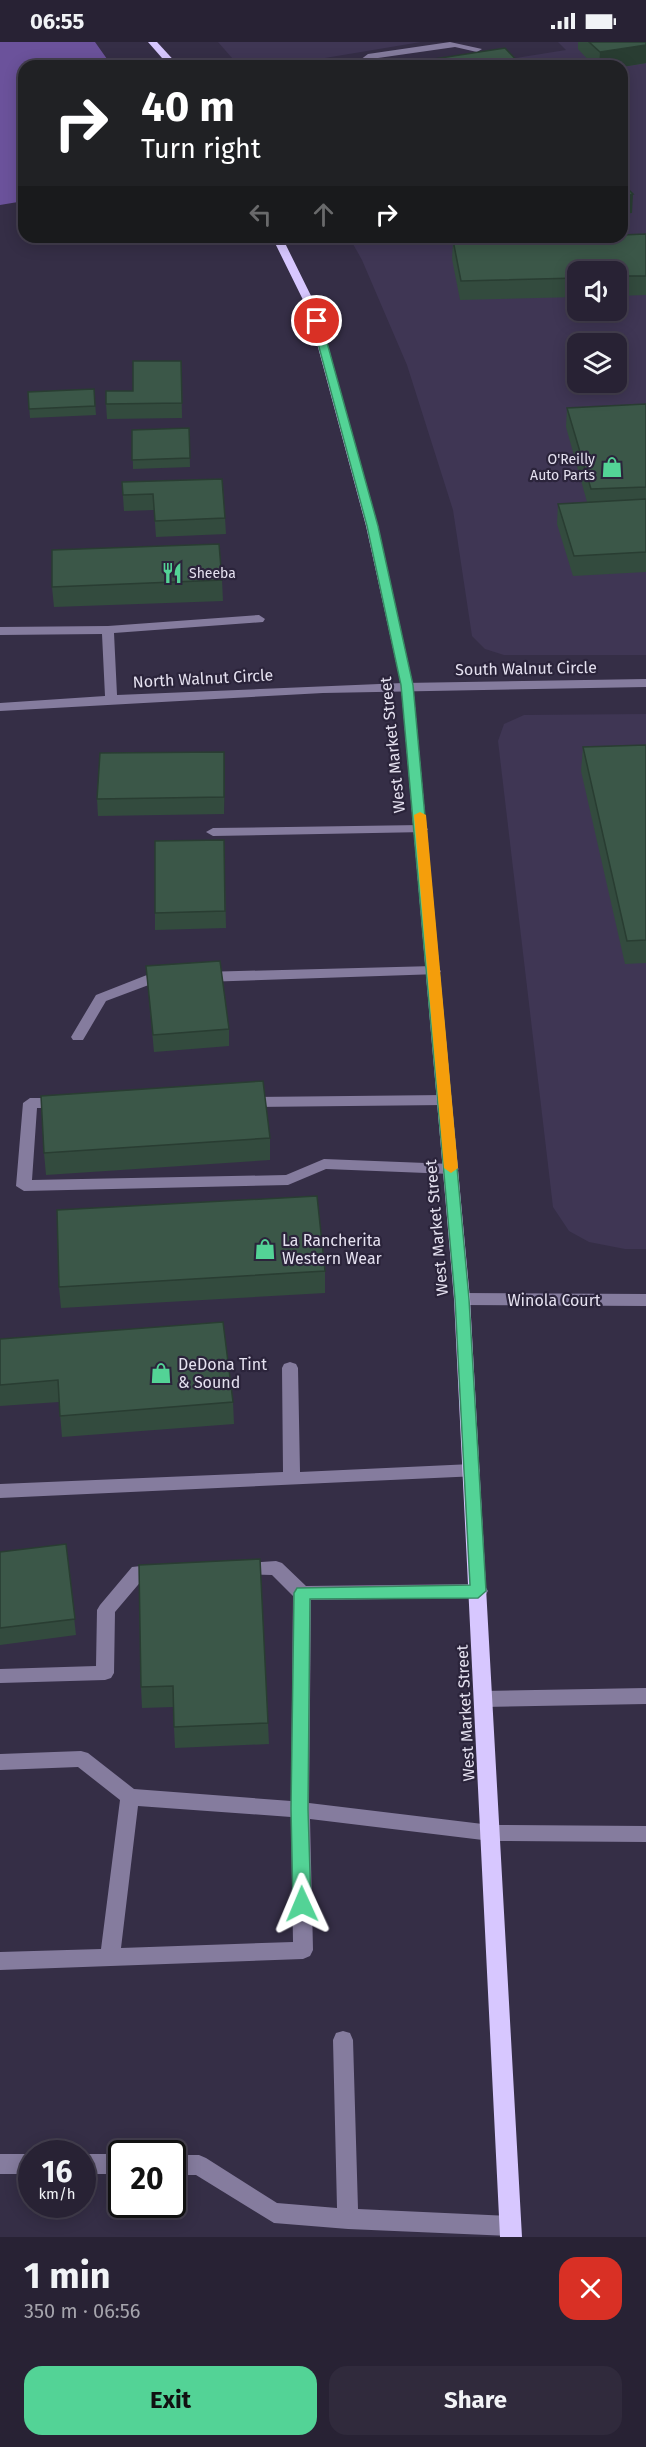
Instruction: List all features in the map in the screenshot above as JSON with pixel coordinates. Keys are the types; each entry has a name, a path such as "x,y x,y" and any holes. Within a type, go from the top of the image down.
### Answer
{"main road":[{"path":"152,42 168,60"},
{"name":"West Market Street","path":"280,243 314,310 372,526 407,685 462,1299 511,2231"}],"street":[{"path":"364,60 368,57 455,44 477,49 464,57"},
{"path":"446,60 453,59"},
{"path":"0,631 108,630 259,619"},
{"path":"108,630 111,699"},
{"name":"South Walnut Circle","path":"407,685 646,683"},
{"name":"North Walnut Circle","path":"0,707 111,699 407,685"},
{"path":"213,832 421,829"},
{"path":"78,1036 101,998 152,978 434,971"},
{"path":"232,1102 445,1100"},
{"path":"78,1103 30,1103 24,1186 288,1180 324,1164 451,1169"},
{"name":"Winola Court","path":"462,1299 646,1300"},
{"path":"290,1368 292,1478"},
{"path":"0,1491 472,1471"},
{"path":"218,1570 276,1568 302,1593 478,1591"},
{"path":"0,1676 105,1673 106,1610 138,1572 173,1571"},
{"path":"0,1961 303,1950 300,1809 302,1593"},
{"path":"483,1699 646,1696"},
{"path":"0,1762 81,1759 130,1797 300,1809 490,1833 646,1834"},
{"path":"110,1957 130,1797"},
{"path":"344,2040 348,2219"},
{"path":"0,2164 18,2164"},
{"path":"186,2165 199,2165 274,2213 511,2231"}],"shaded area":[{"path":"0,42 95,42 108,60 18,60 18,202 0,205"},
{"path":"218,42 421,42 313,60 234,60"},
{"path":"558,42 646,42 646,655 504,655 485,649 472,636 453,510 407,365 362,260 352,243 628,243 628,60 503,60 566,50"},
{"path":"646,714 646,1249 625,1249 589,1242 569,1231 553,1207 498,741 504,724 524,715"}],"building":[{"path":"589,42 646,42 646,45 600,52"},
{"path":"505,48 516,60 427,60"},
{"path":"646,234 646,276 627,276 627,261 567,261 567,278 461,281 454,243 628,243 628,235"},
{"path":"133,361 181,361 182,403 106,404 106,391 133,391"},
{"path":"94,389 95,406 29,409 28,392"},
{"name":"O'Reilly Auto Parts","path":"646,404 646,487 591,489 567,408"},
{"path":"189,428 190,458 132,460 132,430"},
{"path":"222,479 225,518 155,521 153,494 123,495 122,482"},
{"path":"646,499 646,552 574,556 558,504"},
{"path":"219,544 222,580 52,587 52,550"},
{"path":"646,745 646,940 627,941 583,747"},
{"path":"224,752 224,797 97,799 100,753"},
{"path":"224,840 225,911 155,913 155,841"},
{"path":"220,961 229,1029 153,1035 146,966"},
{"path":"263,1081 270,1138 44,1153 41,1096"},
{"path":"317,1196 325,1271 59,1287 57,1210"},
{"path":"223,1322 233,1402 60,1416 58,1380 0,1385 0,1339"},
{"path":"66,1544 75,1619 0,1628 0,1552"},
{"path":"260,1559 268,1723 174,1727 173,1686 141,1687 139,1565"}],"slow traffic":[{"path":"420,815 451,1168"}],"place":[{"name":"O'Reilly Auto Parts","path":"612,467"},
{"name":"Sheeba","path":"172,573"},
{"name":"La Rancherita Western Wear","path":"265,1249"},
{"name":"DeDona Tint & Sound","path":"161,1373"}],"route":[{"path":"302,1904 300,1809 302,1593 478,1591 462,1299 407,685 372,526 343,425 317,321"}]}
